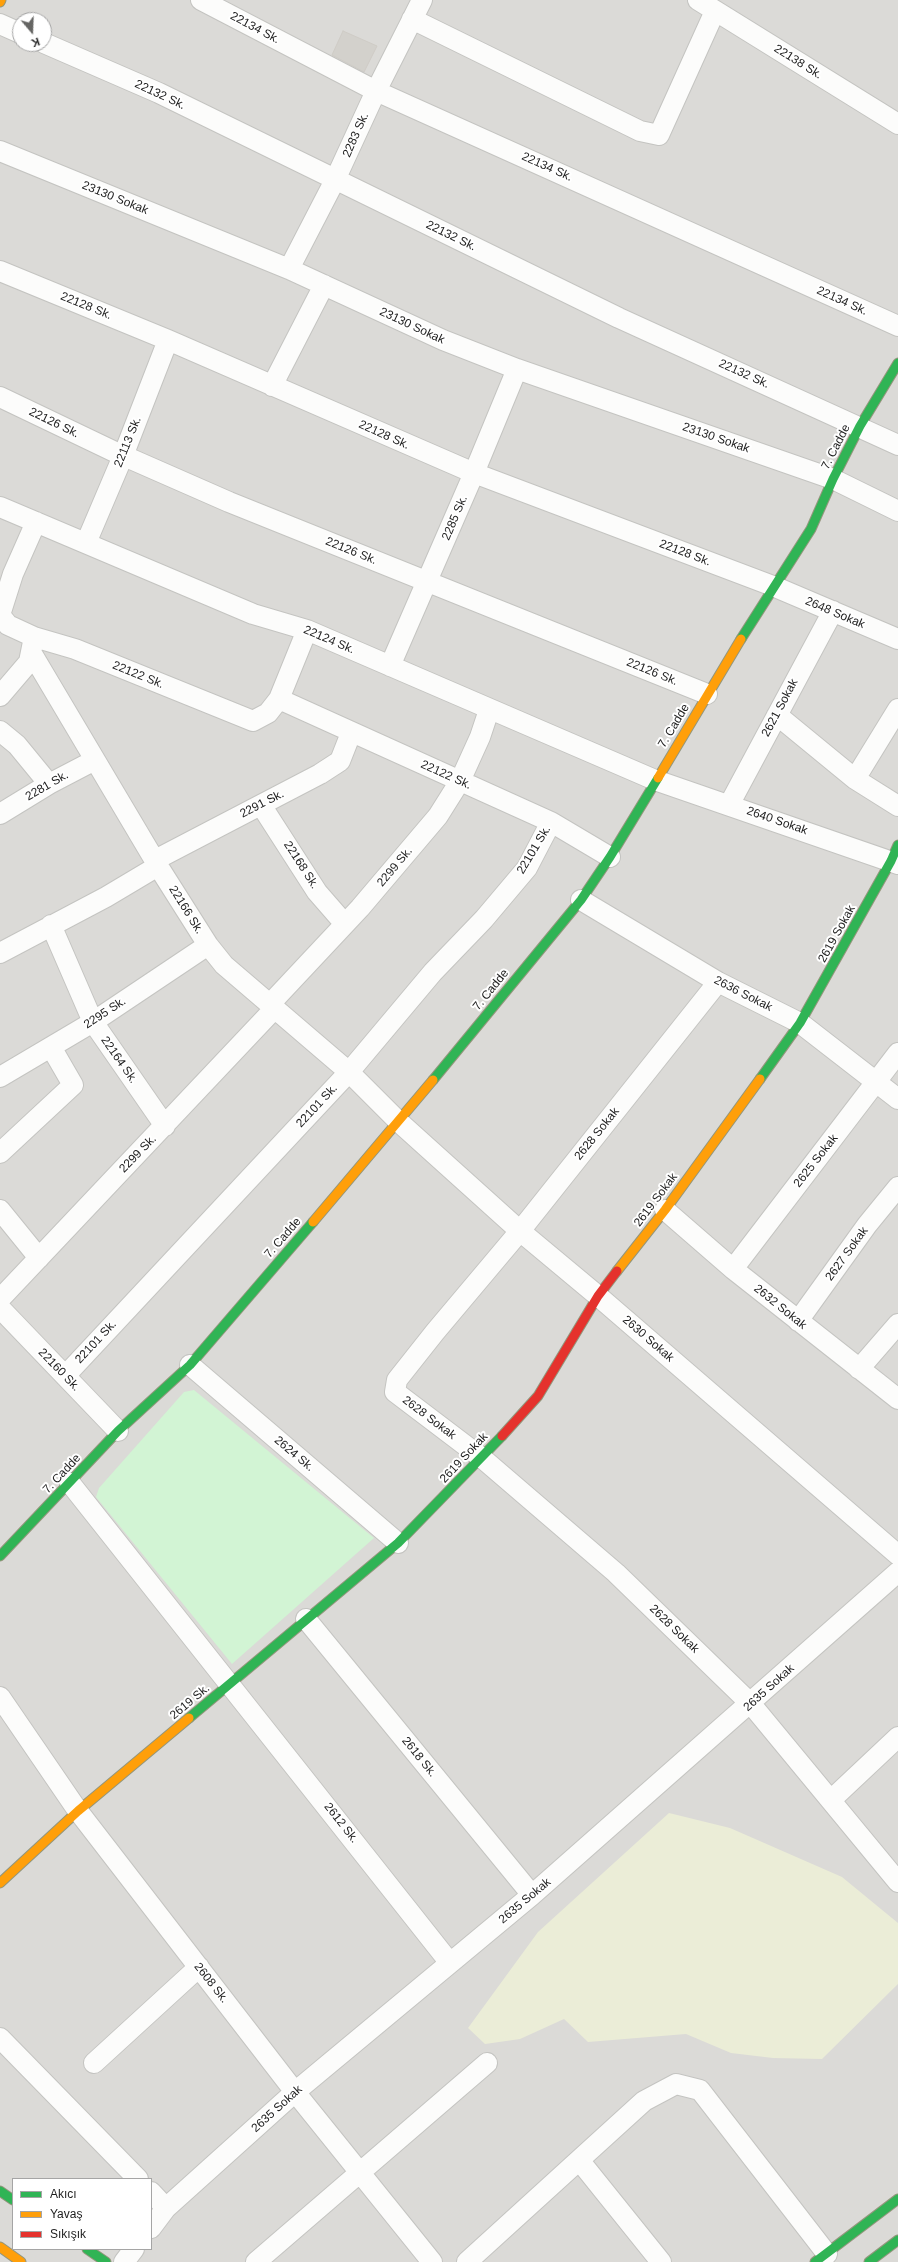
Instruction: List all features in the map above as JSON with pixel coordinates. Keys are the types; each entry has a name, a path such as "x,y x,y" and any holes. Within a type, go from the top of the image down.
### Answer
{"street":[{"name":"22134 Sk.","path":"201,0 376,91 898,326"},
{"name":"2283 Sk.","path":"289,269 335,180 376,91 422,0"},
{"path":"412,19 640,131 659,135 707,4"},
{"name":"22138 Sk.","path":"707,4 895,116"},
{"path":"0,24 12,29"},
{"name":"22132 Sk.","path":"52,46 159,93 619,318 860,426 898,445"},
{"name":"23130 Sokak","path":"0,151 289,269 443,340 517,369 833,479 898,511"},
{"name":"22128 Sk.","path":"0,271 168,340 474,473 773,586"},
{"path":"272,386 324,285"},
{"name":"22113 Sk.","path":"86,543 123,456 168,340"},
{"name":"7. Cadde","path":"0,1556 118,1431 190,1365 399,1122 581,900 610,857 773,586 811,529 833,479 860,426 898,363"},
{"name":"2285 Sk.","path":"390,666 474,473 517,369"},
{"name":"22126 Sk.","path":"0,397 123,456 239,506 707,694"},
{"name":"22124 Sk.","path":"0,507 252,614 307,630 489,710 655,780"},
{"path":"0,696 29,662 32,644 8,625 0,615 7,571 36,522"},
{"name":"2648 Sokak","path":"773,586 898,639"},
{"name":"2621 Sokak","path":"729,804 833,611"},
{"name":"22122 Sk.","path":"32,644 74,650 254,721 268,713 279,698 307,630"},
{"name":"22166 Sk.","path":"32,644 94,760 156,863 208,945 224,965 350,1072 399,1122"},
{"name":"22122 Sk.","path":"279,698 351,733 551,822 610,857"},
{"path":"855,779 898,709"},
{"name":"2299 Sk.","path":"0,1299 165,1126 273,1006 344,923 360,908 438,816 460,781 480,737 489,710"},
{"path":"777,714 855,779 898,806"},
{"path":"0,731 17,745 49,784"},
{"name":"2291 Sk.","path":"0,953 106,897 156,863 340,761 351,733"},
{"name":"2281 Sk.","path":"0,814 49,784 94,760"},
{"name":"2640 Sokak","path":"655,780 896,857"},
{"name":"22168 Sk.","path":"261,805 317,892 344,923"},
{"name":"22101 Sk.","path":"65,1376 350,1072 433,972 484,919 527,868 551,822"},
{"name":"2619 Sokak","path":"398,1543 482,1458 538,1396 598,1296 665,1210 800,1023 896,857"},
{"name":"2636 Sokak","path":"581,900 718,982 800,1023 898,1099"},
{"name":"22164 Sk.","path":"51,925 93,1022 165,1126"},
{"name":"2295 Sk.","path":"0,1077 93,1022 208,945"},
{"name":"2628 Sokak","path":"718,982 520,1231 435,1332 397,1380 395,1392 482,1458 616,1573 751,1704 898,1882"},
{"path":"0,1153 73,1085 52,1047"},
{"name":"2625 Sokak","path":"733,1269 898,1053"},
{"name":"2630 Sokak","path":"399,1122 520,1231 598,1296 898,1555"},
{"name":"2627 Sokak","path":"798,1321 867,1225 898,1188"},
{"path":"0,1210 39,1258"},
{"name":"2632 Sokak","path":"665,1210 733,1269 898,1399"},
{"name":"22160 Sk.","path":"0,1308 118,1431"},
{"path":"859,1369 898,1324"},
{"name":"2624 Sk.","path":"190,1365 398,1543"},
{"name":"2612 Sk.","path":"70,1483 231,1684 450,1962"},
{"name":"2619 Sk.","path":"0,1883 78,1811 398,1543"},
{"name":"2635 Sokak","path":"152,2227 166,2208 295,2092 532,1895 751,1704 898,1572"},
{"name":"2618 Sk.","path":"306,1619 532,1895"},
{"name":"2608 Sk.","path":"0,1697 78,1811 295,2092 432,2262"},
{"path":"831,1800 898,1737"},
{"path":"94,2062 199,1968"},
{"path":"0,2038 137,2178"},
{"path":"256,2262 486,2062"},
{"path":"467,2262 644,2101 676,2084 700,2090 821,2258 898,2199"},
{"path":"579,2160 661,2262"},
{"path":"0,2191 12,2199"},
{"path":"152,2193 166,2208"},
{"path":"869,2262 898,2240"},
{"path":"0,2247 21,2262"},
{"path":"88,2250 106,2262"},
{"path":"124,2262 133,2250"}],"shaded area":[{"path":"0,0 898,0 898,2262 0,2262"}],"green space":[{"path":"194,1390 374,1538 232,1664 96,1497 99,1488 184,1392"},
{"path":"669,1813 730,1828 842,1877 898,1923 898,1984 822,2059 773,2058 731,2053 686,2034 588,2042 564,2019 520,2039 485,2044 468,2028 538,1932"}],"building":[{"path":"343,31 377,46 364,72 332,55"}],"traffic: fast":[{"path":"741,639 811,529 833,479 860,426 898,363"},
{"path":"433,1080 581,900 610,857 658,778"},
{"path":"760,1079 800,1023 891,861 898,845"},
{"path":"0,1556 118,1431 190,1365 313,1222"},
{"path":"189,1718 398,1543 502,1436"},
{"path":"0,2191 12,2199"},
{"path":"815,2262 898,2199"},
{"path":"869,2262 898,2240"},
{"path":"88,2250 106,2262"}],"traffic: slow":[{"path":"658,778 741,639"},
{"path":"617,1271 665,1210 760,1079"},
{"path":"313,1222 433,1080"},
{"path":"0,1883 78,1811 189,1718"},
{"path":"0,2247 21,2262"}],"traffic: jam":[{"path":"502,1436 538,1396 598,1296 617,1271"}]}
